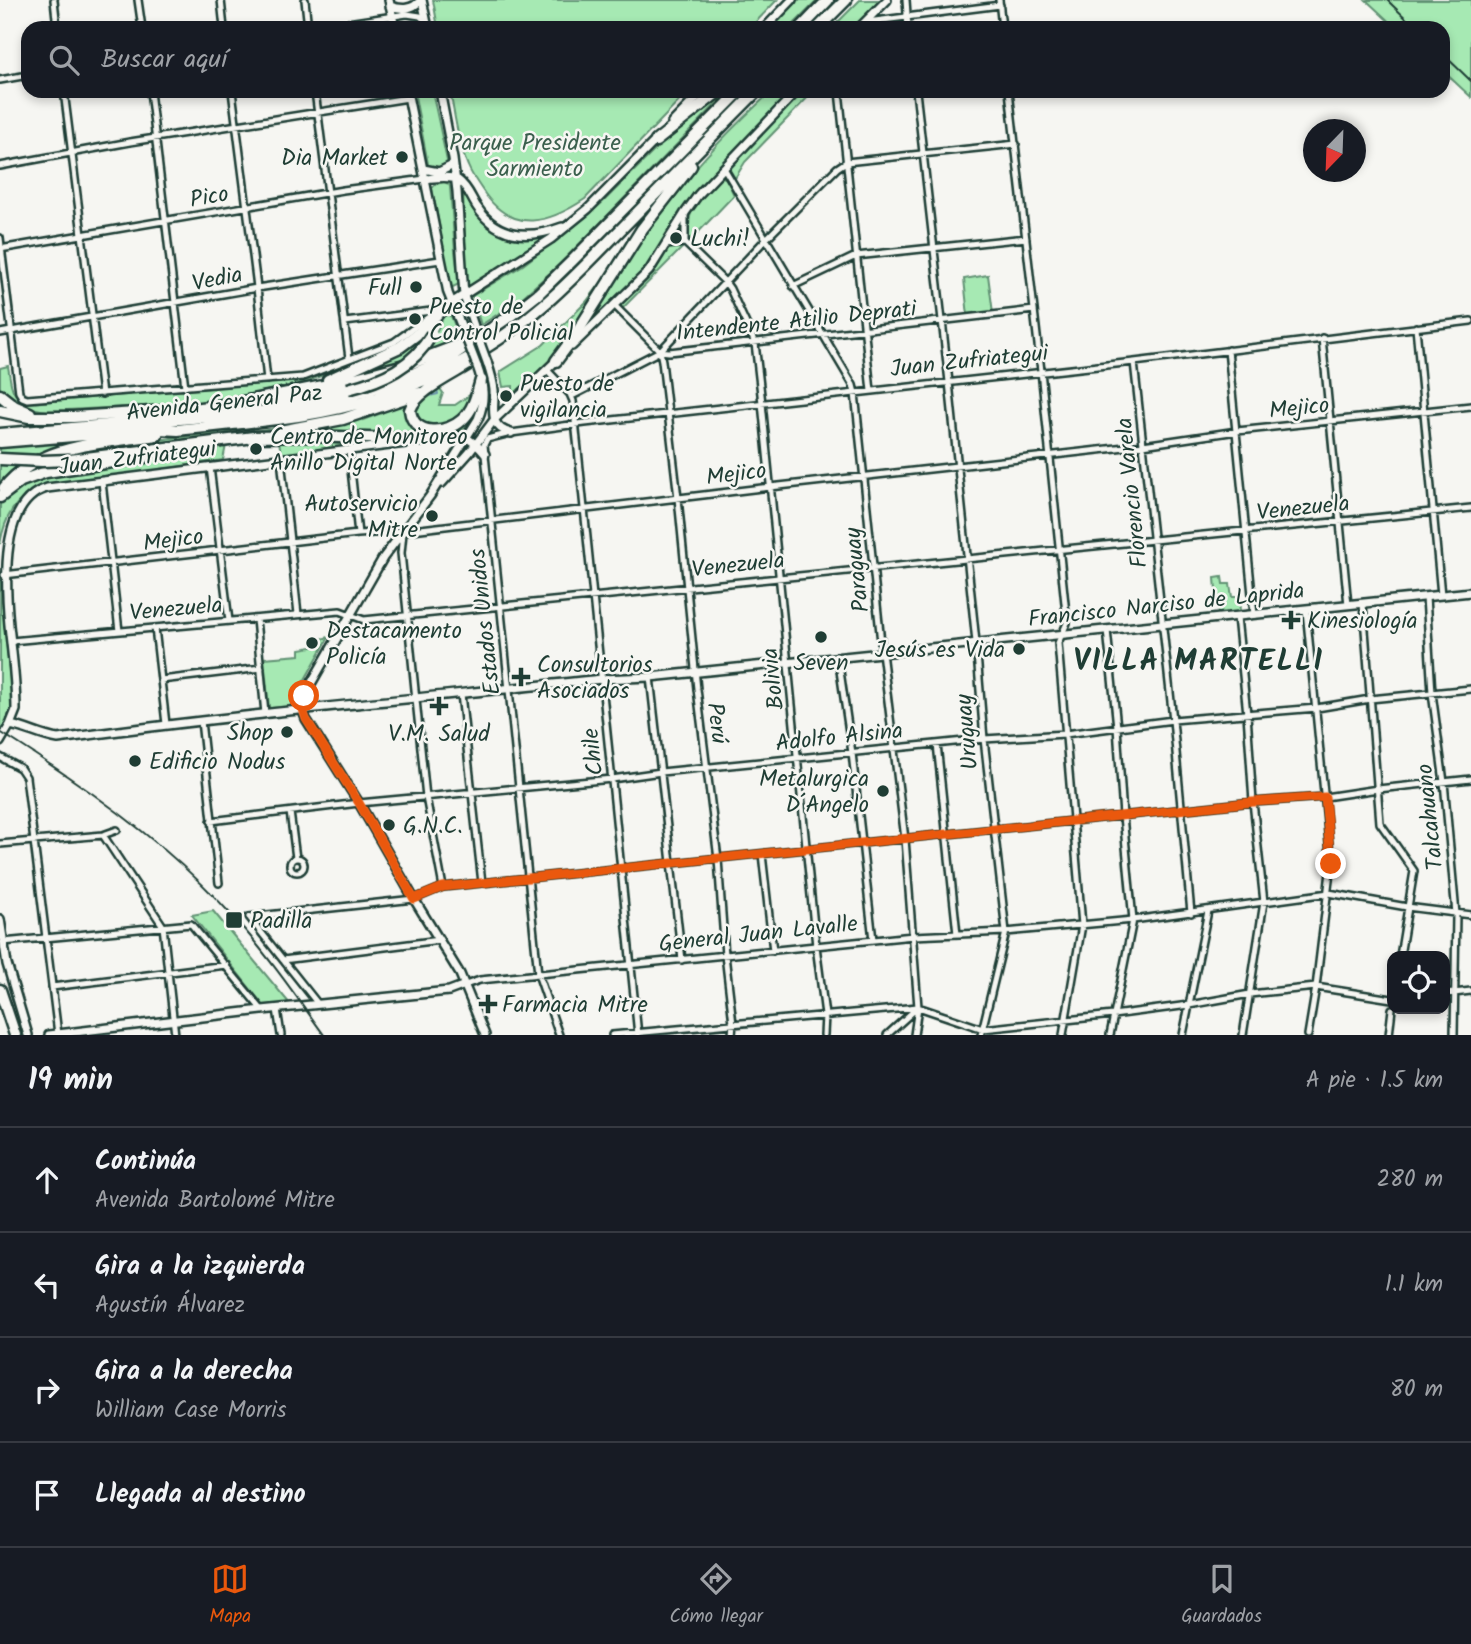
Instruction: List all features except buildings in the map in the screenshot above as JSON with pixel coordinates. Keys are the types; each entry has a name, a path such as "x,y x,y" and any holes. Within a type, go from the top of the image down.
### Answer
{"highway":[{"path":"808,21 828,0"},
{"path":"825,21 845,1"},
{"path":"656,141 710,98"},
{"name":"Avenida General Paz","path":"0,411 29,417 212,407 333,384 435,355 524,306 558,276 733,98"},
{"name":"Avenida General Paz","path":"0,442 159,429 178,430 300,417 376,399 417,383 499,339 546,303 750,98"},
{"path":"556,361 642,229 721,128"},
{"path":"216,416 348,389 384,378 403,367 419,352 447,306"},
{"path":"307,388 400,347 421,332 447,306"},
{"path":"254,437 343,419 424,391 469,365 516,327"},
{"name":"Avenida General Paz","path":"0,434 296,408 344,398 400,380 453,355 472,334"},
{"path":"424,391 412,404 412,420 425,430 444,429 457,424 467,415 475,401 481,380"},
{"path":"0,395 14,406 44,416"},
{"path":"0,495 26,467 50,454 178,430"},
{"path":"0,459 70,460 254,437 423,440"},
{"path":"0,495 22,481 46,472 170,452 189,444"},
{"path":"0,990 16,1035"}],"main road":[{"path":"390,3 408,9 421,0 426,21"},
{"path":"772,21 792,0"},
{"path":"866,21 887,0"},
{"path":"390,3 394,21"},
{"path":"409,98 447,306 472,334 494,385 495,420 500,429 511,433"},
{"path":"441,98 455,178 464,296 484,395 476,445"},
{"name":"Avenida General Paz","path":"447,306 551,239 588,209 696,98"},
{"path":"485,1035 465,985 440,940 302,710 304,696 383,558 430,496 495,420 649,271 698,195 790,98"},
{"path":"423,169 439,172 453,165"},
{"path":"425,179 455,178 466,188 484,216 503,230 519,235 531,235 566,226"},
{"path":"430,496 482,409"},
{"path":"467,438 495,420"},
{"path":"467,438 485,454"},
{"name":"Juan Zufriategui","path":"4,575 6,537 16,510 33,492 47,488 423,440 467,438"},
{"path":"0,743 16,710 4,575"},
{"name":"Francisco Narciso de Laprida","path":"10,725 58,739 166,724 1471,592"},
{"path":"0,919 7,964 28,1035"},
{"name":"General Juan Lavalle","path":"55,1035 116,1031 262,1010 449,990 465,985"}],"street":[{"path":"54,0 56,21"},
{"path":"138,0 141,21"},
{"path":"221,0 224,21"},
{"path":"305,0 307,21"},
{"path":"906,0 907,21"},
{"path":"866,21 999,2 1001,21"},
{"path":"360,21 414,14 423,21"},
{"path":"0,80 21,76"},
{"path":"65,98 102,394"},
{"path":"151,98 185,387"},
{"path":"233,98 267,380"},
{"path":"316,98 349,358"},
{"path":"0,166 387,98"},
{"path":"840,98 872,391"},
{"name":"Uruguay","path":"917,98 1006,932 982,1032"},
{"path":"1010,98 1067,624 1058,643 1082,925 1063,1035"},
{"path":"614,305 660,351 766,239 846,162 1016,144"},
{"path":"724,168 853,385 855,393"},
{"name":"Pico","path":"1,248 425,179"},
{"path":"666,245 684,243 685,213"},
{"path":"0,238 4,291 12,331"},
{"path":"793,286 856,256 1026,238"},
{"name":"Bolivia","path":"684,243 730,289 755,343 825,1015 824,1035"},
{"name":"Vedia","path":"0,333 257,288 440,260"},
{"path":"345,322 447,306"},
{"name":"Avenida General Paz","path":"12,331 19,392 27,399 303,377 394,342 447,306"},
{"name":"Intendente Atilio Deprati","path":"572,396 660,351 755,343 1034,310"},
{"name":"Juan Zufriategui","path":"485,454 484,445 487,439 511,433 1471,321"},
{"path":"1416,327 1441,595"},
{"path":"1322,338 1348,605"},
{"path":"1228,350 1254,615"},
{"name":"Perú","path":"660,351 718,859 732,1035"},
{"name":"Florencio Varela","path":"1134,362 1191,913"},
{"path":"547,370 572,396"},
{"name":"Paraguay","path":"855,393 905,839 918,1007 914,1035"},
{"name":"Chile","path":"572,396 637,1034"},
{"name":"Mejico","path":"4,575 1471,405"},
{"path":"349,451 358,534"},
{"name":"Estados Unidos","path":"485,454 538,974 559,1035"},
{"path":"281,459 298,614"},
{"path":"210,467 229,621"},
{"path":"102,482 119,631"},
{"name":"Venezuela","path":"11,641 340,611 364,620 1471,508"},
{"path":"404,530 401,554 415,699 426,797 443,887"},
{"name":"Talcahuano","path":"1426,597 1432,693 1444,782 1456,914 1454,1035"},
{"path":"1363,604 1380,823 1414,871 1401,951"},
{"path":"1306,610 1331,864 1307,1035"},
{"path":"1237,617 1264,902 1243,1035"},
{"path":"256,619 265,714"},
{"path":"155,628 166,724"},
{"path":"1107,630 1133,920 1110,1035"},
{"path":"838,657 852,753 873,940"},
{"path":"161,680 261,668"},
{"path":"650,677 682,960"},
{"name":"Adolfo Alsina","path":"211,821 359,803 894,748 1065,734 1173,720 1317,708 1370,699 1471,689"},
{"path":"461,694 482,883"},
{"path":"201,721 219,883"},
{"path":"937,744 957,934"},
{"path":"0,757 20,768 26,777 52,987 55,1035"},
{"path":"318,1004 249,917 414,899 443,887 1253,802 1325,797 1471,779"},
{"path":"290,812 296,858"},
{"path":"0,844 103,835 117,830"},
{"path":"103,835 163,926 175,1035"},
{"path":"762,854 774,951"},
{"name":"General Juan Lavalle","path":"465,985 480,980 913,936 1006,932 1133,920 1329,893 1471,915"},
{"path":"1183,1035 1208,911"},
{"path":"3,942 191,924 262,1010"},
{"path":"283,960 440,940"},
{"path":"52,987 226,965"},
{"path":"612,1035 918,1007 982,1032 1189,1005 1250,993 1315,988 1387,998"},
{"path":"1450,994 1471,991"},
{"path":"887,1035 918,1007"},
{"path":"277,1009 281,1035"},
{"path":"1389,1035 1391,1014"}],"green space":[{"path":"433,0 777,0 757,21 437,21"},
{"path":"796,0 818,0 797,21 776,21"},
{"path":"860,0 884,0 863,21 839,21"},
{"path":"1366,0 1471,0 1471,97 1450,78 1450,21 1388,21"},
{"path":"415,98 434,98 447,161 441,168 430,169"},
{"name":"Parque Presidente Sarmiento","path":"451,98 682,98 585,199 545,219 520,219 496,207 468,166"},
{"path":"717,98 722,98 560,264 518,301 481,325 472,296 523,265 587,216 665,140"},
{"path":"764,98 786,98 689,201 646,270 593,323 589,321 672,196"},
{"path":"795,98 807,98 745,162 734,180 728,168"},
{"path":"720,177 726,178 734,195 689,242 689,220 693,208"},
{"path":"444,182 450,187 459,284 453,287 432,188"},
{"path":"463,191 480,216 504,233 529,238 547,236 467,289"},
{"path":"630,246 559,351 513,396 513,386 503,387 500,372 543,345 586,302"},
{"path":"683,247 622,309 621,303 650,274 668,248"},
{"path":"988,275 993,313 968,316 964,279"},
{"path":"444,315 451,316 460,338 422,355 353,373 434,323 430,333 435,335"},
{"path":"372,355 306,382 201,403 48,411 22,404 0,388 0,368 8,366 15,394 30,403 295,381 311,378"},
{"path":"438,386 443,393 439,405 455,405 474,392 458,420 439,427 417,423 413,406"},
{"path":"412,399 412,425 420,430 437,433 478,404 473,420 462,431 417,437 300,432 362,417 363,420"},
{"path":"297,427 63,456 171,438"},
{"path":"103,439 60,448 33,458 21,465 0,486 0,448"},
{"path":"279,441 371,445 281,454"},
{"path":"226,445 223,460 42,487 18,502 8,517 0,544 0,504 8,494 33,477"},
{"path":"1222,577 1223,584 1230,584 1232,597 1239,597 1240,612 1218,614 1215,578"},
{"path":"0,580 12,699 11,709 0,733"},
{"path":"329,637 290,706 269,708 264,658 300,655 300,649 318,646 317,640"},
{"path":"213,911 290,1004 264,1006 192,915"}],"waterway":[{"path":"425,397 438,394 437,390"}],"railway":[{"path":"1387,0 1409,21"},
{"path":"1450,61 1471,81"},
{"path":"0,732 113,808 198,880 260,949 324,1035"}],"place":[{"name":"Dia Market","path":"402,157"},
{"name":"Luchi!","path":"676,238"},
{"name":"Full","path":"416,287"},
{"name":"Puesto de Control Policial","path":"415,319"},
{"name":"Puesto de vigilancia","path":"506,396"},
{"name":"Centro de Monitoreo Anillo Digital Norte","path":"256,449"},
{"name":"Autoservicio Mitre","path":"432,516"},
{"name":"Kinesiología","path":"1291,620"},
{"name":"Seven","path":"821,637"},
{"name":"Destacamento Policía","path":"312,643"},
{"name":"Jesús es Vida","path":"1019,649"},
{"name":"Consultorios Asociados","path":"521,677"},
{"name":"V.M. Salud","path":"439,706"},
{"name":"Shop","path":"287,732"},
{"name":"Edificio Nodus","path":"135,761"},
{"name":"Metalurgica D´Angelo","path":"883,791"},
{"name":"G.N.C.","path":"389,825"},
{"name":"Padilla","path":"234,920"},
{"name":"Farmacia Mitre","path":"488,1004"}],"district":[{"name":"VILLA MARTELLI","path":"1199,660"}],"route":[{"path":"304,696 302,710 306,719 359,803 414,899 443,887 1253,802 1325,797 1331,864"}]}
